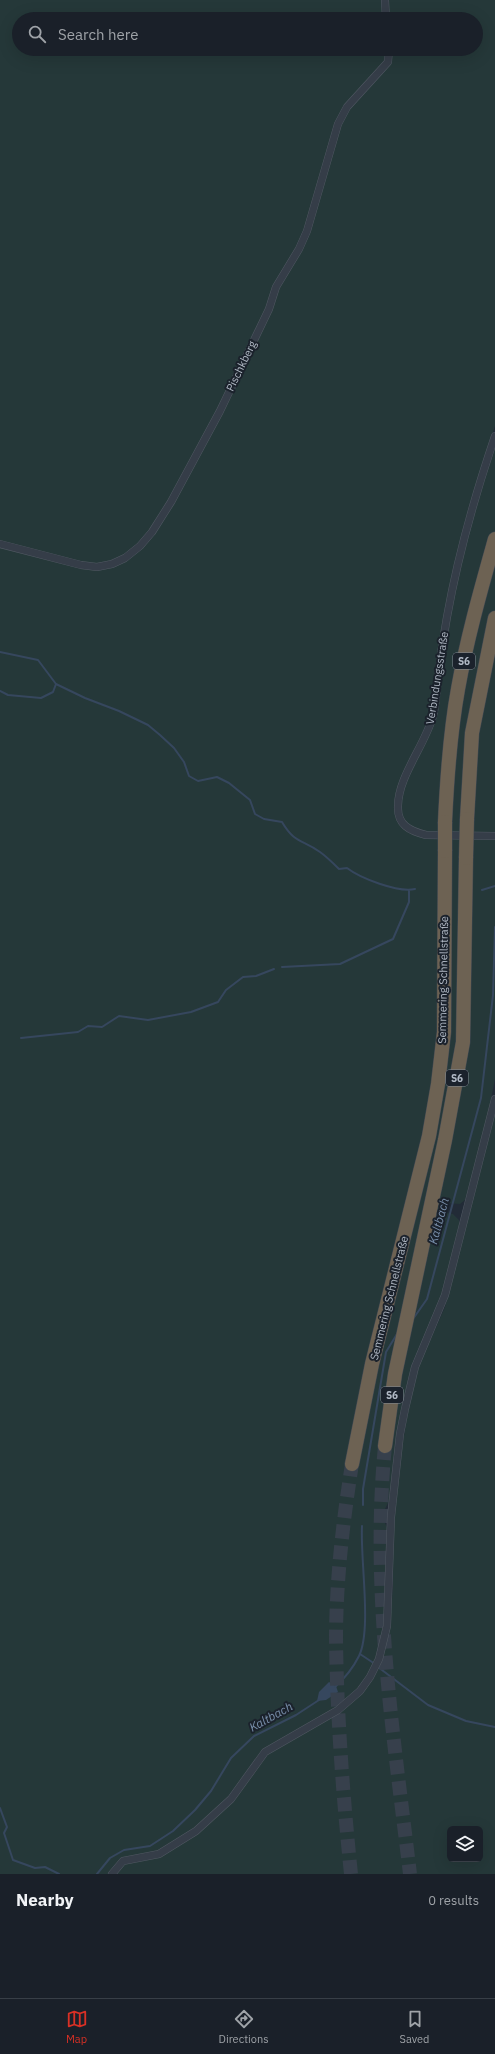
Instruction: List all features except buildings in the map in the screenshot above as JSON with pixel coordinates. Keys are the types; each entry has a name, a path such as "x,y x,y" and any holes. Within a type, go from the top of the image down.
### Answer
{"highway":[{"name":"Semmering Schnellstraße","path":"352,1464 372,1364 429,1136 438,1084 444,1032 445,822 447,785 457,691 473,616 495,539"},
{"name":"Semmering Schnellstraße","path":"384,1446 401,1344 445,1140 463,1042 467,819 472,733 495,618"}],"street":[{"path":"385,0 386,12"},
{"name":"Pischkberg","path":"0,544 80,566 98,568 112,564 124,558 140,546 152,532 171,502 220,411 269,309 276,287 302,243 307,231 338,124 347,107 388,62 388,56"},
{"name":"Verbindungsstraße","path":"493,836 426,835 415,832 409,830 402,822 398,805 401,788 426,738 433,714 447,616 463,541 480,479 495,436"},
{"path":"112,1874 123,1861 159,1854 196,1831 231,1799 265,1752 338,1710 360,1690 376,1665 383,1649 387,1626 391,1517 400,1434 405,1409 415,1368 445,1295 495,1099"}],"shaded area":[{"path":"0,0 495,0 495,426 469,506 458,550 463,548 495,441 495,1079 483,1140 465,1200 460,1204 447,1203 445,1212 453,1214 459,1220 459,1231 440,1303 407,1385 401,1411 394,1455 390,1499 385,1509 384,1521 387,1527 383,1654 390,1624 393,1586 393,1533 401,1454 410,1399 420,1363 445,1307 495,1114 495,1874 0,1874"}],"water":[{"path":"329,1682 336,1686 338,1692 326,1700 317,1701 319,1692"}],"waterway":[{"path":"0,652 38,660 56,684 148,725 174,748 184,762 189,776 198,781 217,777 229,783 250,800 255,814 264,819 282,822 295,838 320,852 339,869 347,868 361,876 389,887 408,890 415,889"},
{"path":"0,691 8,695 41,698 53,692 56,684"},
{"path":"482,890 495,886"},
{"path":"282,967 340,964 393,939 409,902 409,890"},
{"name":"Kaltbach","path":"413,1319 427,1299 481,1098 493,995 495,927"},
{"path":"21,1038 78,1032 88,1026 102,1027 119,1016 148,1020 191,1012 218,1002 226,990 243,977 256,976 274,969"},
{"name":"Kaltbach","path":"363,1505 363,1489 386,1352 397,1334"},
{"name":"Kaltbach","path":"335,1687 354,1665 363,1644 365,1629 365,1593 362,1526"},
{"path":"360,1654 375,1664"},
{"path":"378,1667 428,1705 466,1721 495,1727"},
{"name":"Kaltbach","path":"97,1874 110,1858 124,1850 150,1846 173,1831 195,1810 211,1791 231,1758 254,1736 296,1715 319,1700"},
{"path":"0,1808 7,1827 4,1833 13,1860 35,1868 45,1867 59,1874"}],"tunnel":[{"path":"385,1446 381,1500 382,1607 391,1714 410,1874"},
{"path":"351,1874 341,1756 336,1639 337,1595 341,1551 352,1464"}]}
